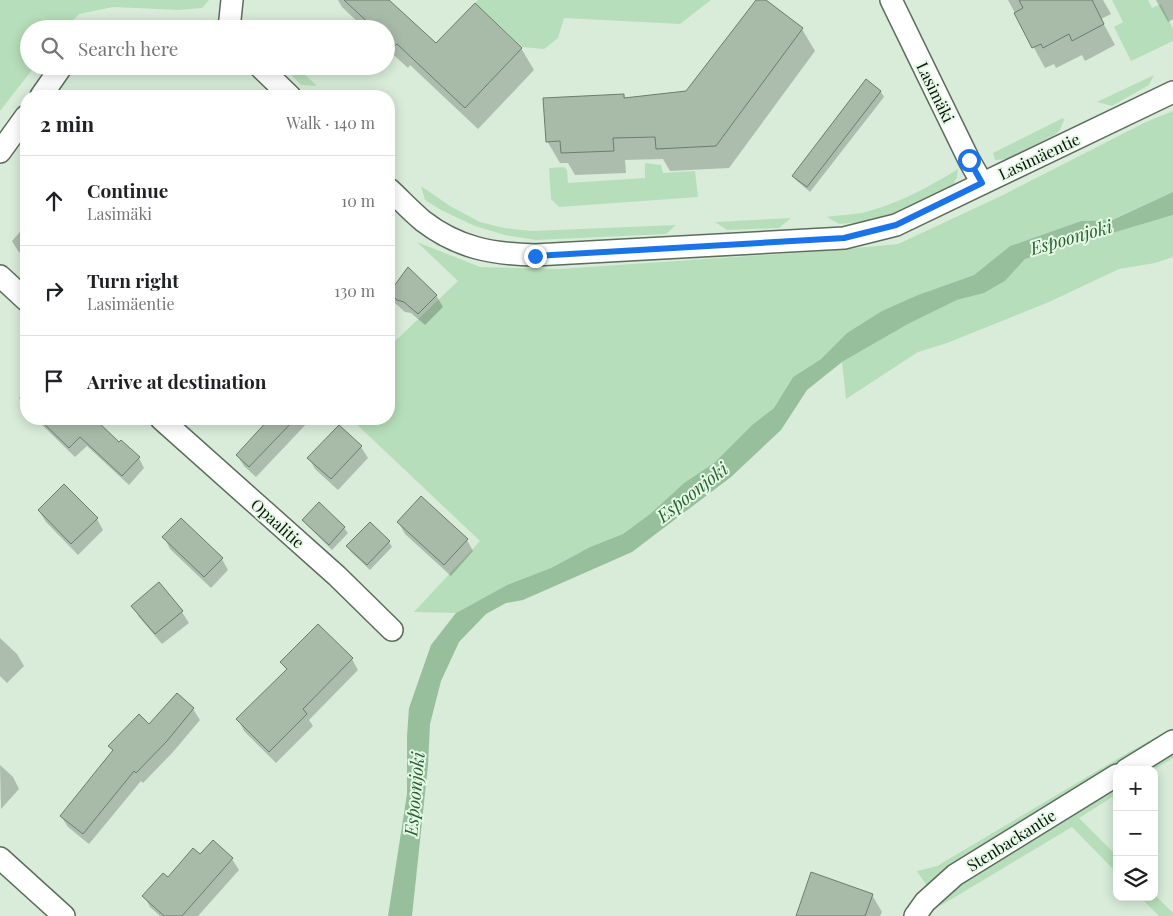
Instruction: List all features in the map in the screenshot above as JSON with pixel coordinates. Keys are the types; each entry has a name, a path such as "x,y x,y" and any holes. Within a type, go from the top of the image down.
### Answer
{"street":[{"path":"230,20 232,0"},
{"name":"Lasimäki","path":"892,0 969,160 982,183"},
{"path":"45,90 56,75"},
{"path":"268,75 284,90"},
{"name":"Lasimäentie","path":"395,195 423,221 450,238 476,249 503,255 535,256 844,238 896,225 1173,92"},
{"path":"0,152 20,124"},
{"path":"0,276 20,294"},
{"name":"Opaalitie","path":"167,425 337,576 392,630"},
{"path":"1132,766 1173,741"},
{"name":"Stenbackantie","path":"915,916 925,902 955,875 1113,777"},
{"path":"0,858 64,916"}],"shaded area":[{"path":"0,0 209,0 202,8 179,10 113,7 79,14 73,20 20,20 20,75 28,75 0,111"},
{"path":"478,0 711,0 680,24 564,18 558,38 544,49 522,47 475,3"},
{"path":"1112,0 1148,0 1152,8 1161,4 1173,29 1173,41 1131,61 1114,27 1123,22"},
{"path":"292,75 305,75 317,86 301,85"},
{"path":"1154,75 1149,85 1112,106 1097,102"},
{"path":"1173,111 1173,192 1111,220 1081,221 1010,246 974,275 918,295 847,333 821,359 793,377 774,408 752,425 714,463 684,483 650,514 623,534 590,547 551,568 507,585 456,613 414,612 480,541 357,425 395,425 395,341 458,281 417,242 480,267 559,269 824,251 898,244 1001,196 1146,122"},
{"path":"1063,118 1060,130 1056,134 1007,159 995,160 993,153"},
{"path":"645,163 661,165 663,173 695,171 698,197 559,207 551,199 549,168 564,167 567,170 568,183 645,178"},
{"path":"958,169 953,185 904,210 869,221 839,224 827,217 866,212 890,204 925,188"},
{"path":"421,186 450,206 480,222 504,228 532,231 676,225 666,234 536,240 505,235 475,226 443,211 425,200"},
{"path":"1173,215 1173,257 1155,263 1119,269 1049,302 947,343 918,352 846,399 842,362 908,324 957,300 984,293 1005,281 1025,259"},
{"path":"791,218 779,228 727,230 715,222"},
{"path":"1173,728 1173,758 1158,767 1113,766 1113,797 1079,818 1113,852 1113,869 1072,827 940,906 917,871 937,866"},
{"path":"1158,898 1173,913 1173,916 1159,916 1144,901 1158,901"}],"water":[{"name":"Espoonjoki","path":"1173,192 1173,215 1025,259 1005,281 984,293 957,300 908,324 842,362 807,390 781,430 731,477 632,552 523,600 506,603 486,614 459,642 441,681 430,724 428,765 412,916 388,916 407,794 409,708 431,645 456,613 507,585 551,568 590,547 623,534 650,514 684,483 714,463 752,425 774,408 793,377 821,359 847,333 882,311 918,295 974,275 1010,246 1081,221 1112,220"}],"building":[{"path":"344,0 389,0 436,43 475,3 522,48 465,108 397,44 395,45 395,20 365,20"},
{"path":"756,0 766,0 803,28 716,146 656,149 655,137 613,138 614,151 561,153 560,141 546,142 543,98 624,94 624,98 686,91"},
{"path":"1019,0 1092,0 1104,24 1072,41 1069,34 1043,48 1041,44 1032,48 1014,13 1023,8"},
{"path":"866,79 881,91 807,187 792,176"},
{"path":"408,267 437,295 418,314 404,302 395,298 395,285"},
{"path":"45,425 101,425 119,442 121,440 140,457 122,476 80,437 69,448"},
{"path":"264,425 289,425 249,467 236,455"},
{"path":"339,425 362,446 331,479 307,458"},
{"path":"64,484 98,518 71,544 38,510"},
{"path":"421,496 468,539 444,565 397,522"},
{"path":"319,502 345,527 329,545 302,520"},
{"path":"181,518 223,558 204,577 162,537"},
{"path":"370,522 390,541 367,565 346,546"},
{"path":"159,582 183,611 155,634 131,606"},
{"path":"318,624 353,658 303,709 307,714 269,752 236,719 287,669 280,662"},
{"path":"177,693 194,708 167,741 136,773 134,771 83,834 60,816 113,750 108,746 139,714 149,724"},
{"path":"213,840 233,858 182,916 164,916 142,896 163,873 168,877 193,848 200,854"},
{"path":"811,872 873,894 865,916 796,916"}],"route":[{"path":"535,256 844,238 896,225 982,183 969,160"}]}
